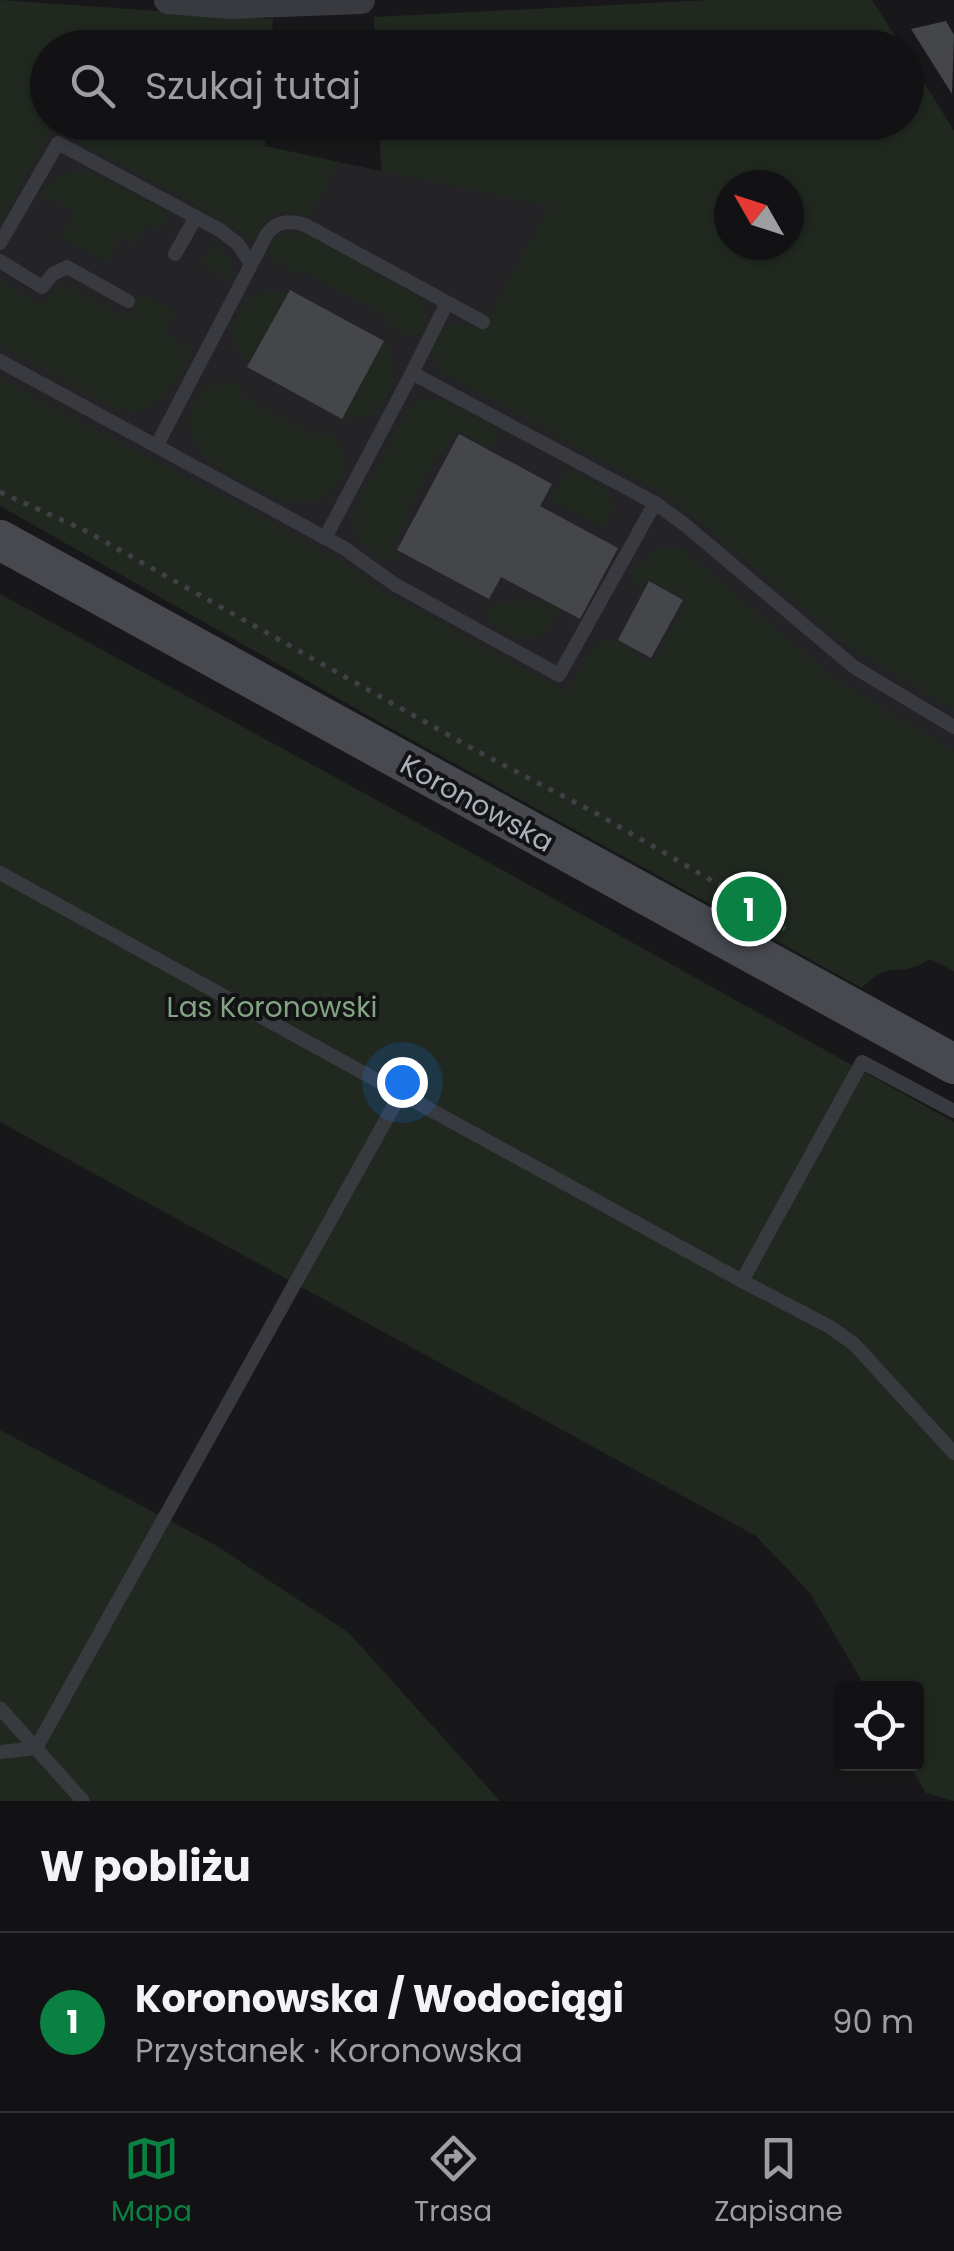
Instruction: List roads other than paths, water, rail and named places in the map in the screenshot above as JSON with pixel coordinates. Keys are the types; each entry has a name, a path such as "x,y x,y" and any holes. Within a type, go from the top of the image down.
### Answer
{"main road":[{"name":"Koronowska","path":"0,540 954,1064"}],"street":[{"path":"168,0 230,6 361,0"}],"lane":[{"path":"0,243 58,143 232,238 252,264"},
{"path":"175,254 196,217"},
{"path":"156,446 252,264 278,224 293,222 483,322"},
{"path":"0,261 42,287 67,266 128,301"},
{"path":"325,538 447,302"},
{"path":"0,360 325,538 394,584 559,675 655,504"},
{"path":"412,373 655,504 854,668 954,727"},
{"path":"0,873 830,1327 854,1344 954,1453"},
{"path":"742,1281 862,1062 954,1111"},
{"path":"36,1748 400,1095"},
{"path":"0,1708 83,1801"},
{"path":"0,1752 36,1748"}],"place":[{"name":"Koronowska / Wodociągi","path":"749,909"}],"park label":[{"name":"Las Koronowski","path":"272,1007"}]}
